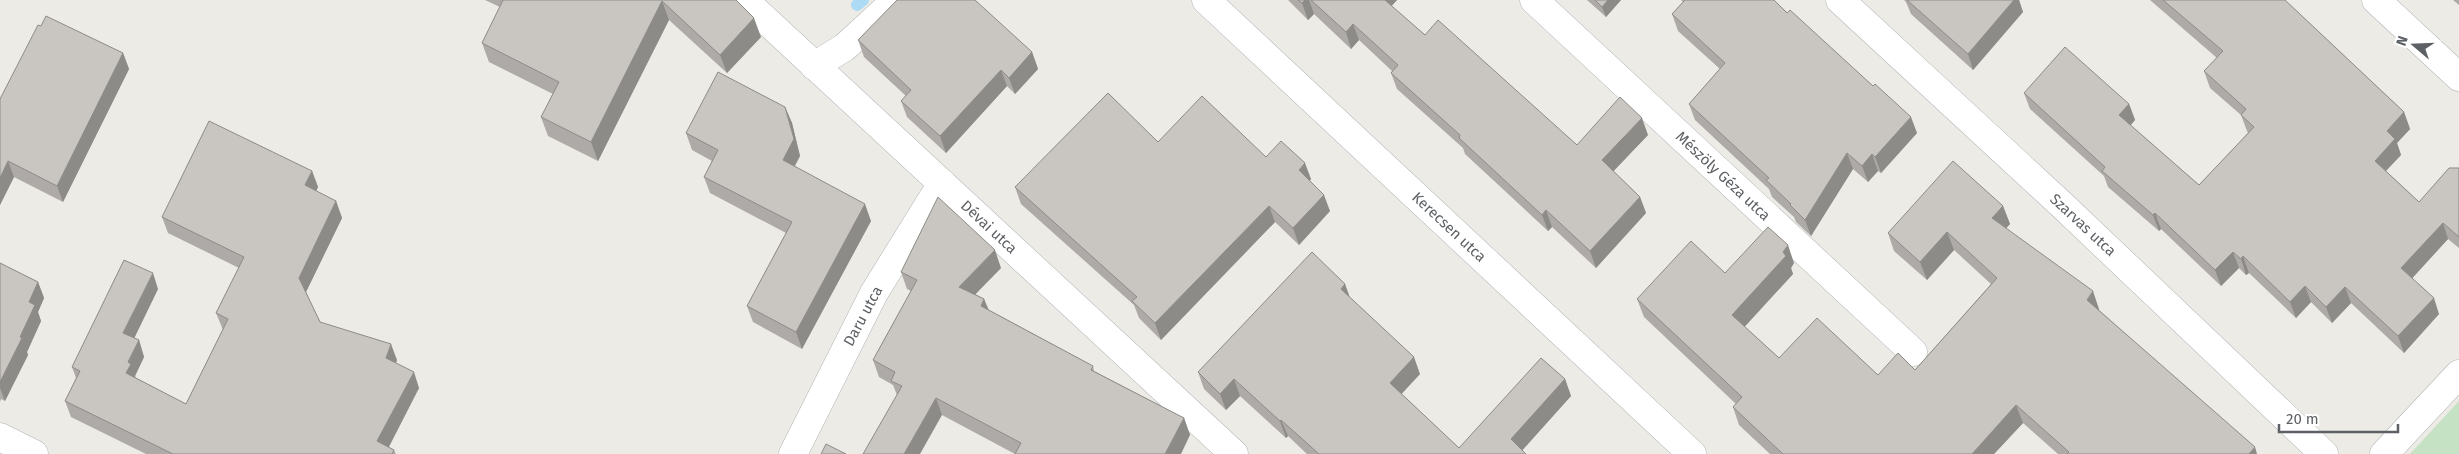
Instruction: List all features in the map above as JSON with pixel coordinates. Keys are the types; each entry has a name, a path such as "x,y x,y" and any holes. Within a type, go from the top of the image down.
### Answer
{"street":[{"name":"Dévai utca","path":"744,0 1234,454"},
{"path":"814,66 845,47 896,0"},
{"name":"Kerecsen utca","path":"1206,0 1692,454"},
{"name":"Mészöly Géza utca","path":"1534,0 1913,352"},
{"name":"Szarvas utca","path":"1840,0 2062,205 2324,454"},
{"path":"2376,0 2459,77"},
{"name":"Daru utca","path":"793,454 874,294 942,183"},
{"path":"2384,454 2459,374"},
{"path":"0,436 34,454"}],"green space":[{"path":"2459,401 2459,454 2410,454"}],"building":[{"path":"503,0 736,0 754,18 720,55 662,1 591,142 541,117 559,82 482,43"},
{"path":"897,0 975,0 1032,52 1009,78 1001,70 940,136 901,101 911,90 858,40"},
{"path":"1311,0 1385,0 1425,35 1438,20 1577,145 1620,97 1642,118 1602,160 1640,197 1590,251 1546,210 1542,215 1459,138 1460,135 1391,73 1398,65 1353,24 1346,32"},
{"path":"1595,0 1608,0 1602,7"},
{"path":"1685,0 1774,0 1787,13 1790,10 1873,86 1875,84 1911,117 1875,157 1872,154 1862,166 1847,153 1805,220 1766,180 1769,178 1689,104 1725,63 1672,14"},
{"path":"1907,0 2014,0 1968,54"},
{"path":"2163,0 2285,0 2404,112 2387,131 2395,139 2375,161 2419,202 2449,168 2459,168 2459,237 2443,223 2401,268 2434,298 2398,336 2345,287 2326,307 2305,286 2290,302 2243,256 2241,259 2233,252 2215,270 2155,213 2153,215 2102,171 2105,167 2024,93 2065,47 2129,104 2119,115 2199,185 2254,127 2241,115 2246,109 2204,71 2223,51"},
{"path":"46,16 123,53 57,186 8,161 0,178 0,99 38,25 41,26"},
{"path":"718,72 785,107 794,139 783,160 865,204 796,332 747,306 792,222 704,177 718,150 686,133"},
{"path":"1108,93 1158,142 1202,96 1266,157 1281,141 1305,163 1299,170 1324,195 1293,228 1269,206 1155,323 1132,301 1137,297 1015,187"},
{"path":"209,121 312,171 305,185 336,201 299,278 320,322 391,344 386,358 414,372 377,441 394,450 392,454 173,454 65,401 80,371 72,367 124,260 153,273 123,333 139,340 128,362 131,364 126,373 186,404 228,319 216,313 244,257 162,217"},
{"path":"1953,161 2003,206 1992,218 2093,291 2087,300 2255,447 2249,454 2067,454 2069,452 2016,405 1972,454 1783,454 1733,407 1742,397 1637,299 1691,241 1725,273 1768,227 1788,245 1783,252 1786,256 1732,315 1779,358 1817,318 1878,375 1898,353 1915,370 1997,278 1947,232 1920,262 1888,233"},
{"path":"938,197 995,250 959,287 984,299 981,306 1093,366 1091,370 1184,418 1165,454 1015,454 1021,443 936,398 904,454 863,454 902,386 891,381 895,372 873,360 917,280 901,272"},
{"path":"1312,252 1345,284 1341,289 1414,357 1390,383 1459,448 1541,358 1565,379 1511,439 1526,454 1319,454 1234,379 1220,394 1198,372"},
{"path":"0,263 38,282 29,302 35,305 20,337 22,338 0,382"},
{"path":"826,444 846,454 821,454"}],"waterway":[{"path":"857,5 863,0"}]}
